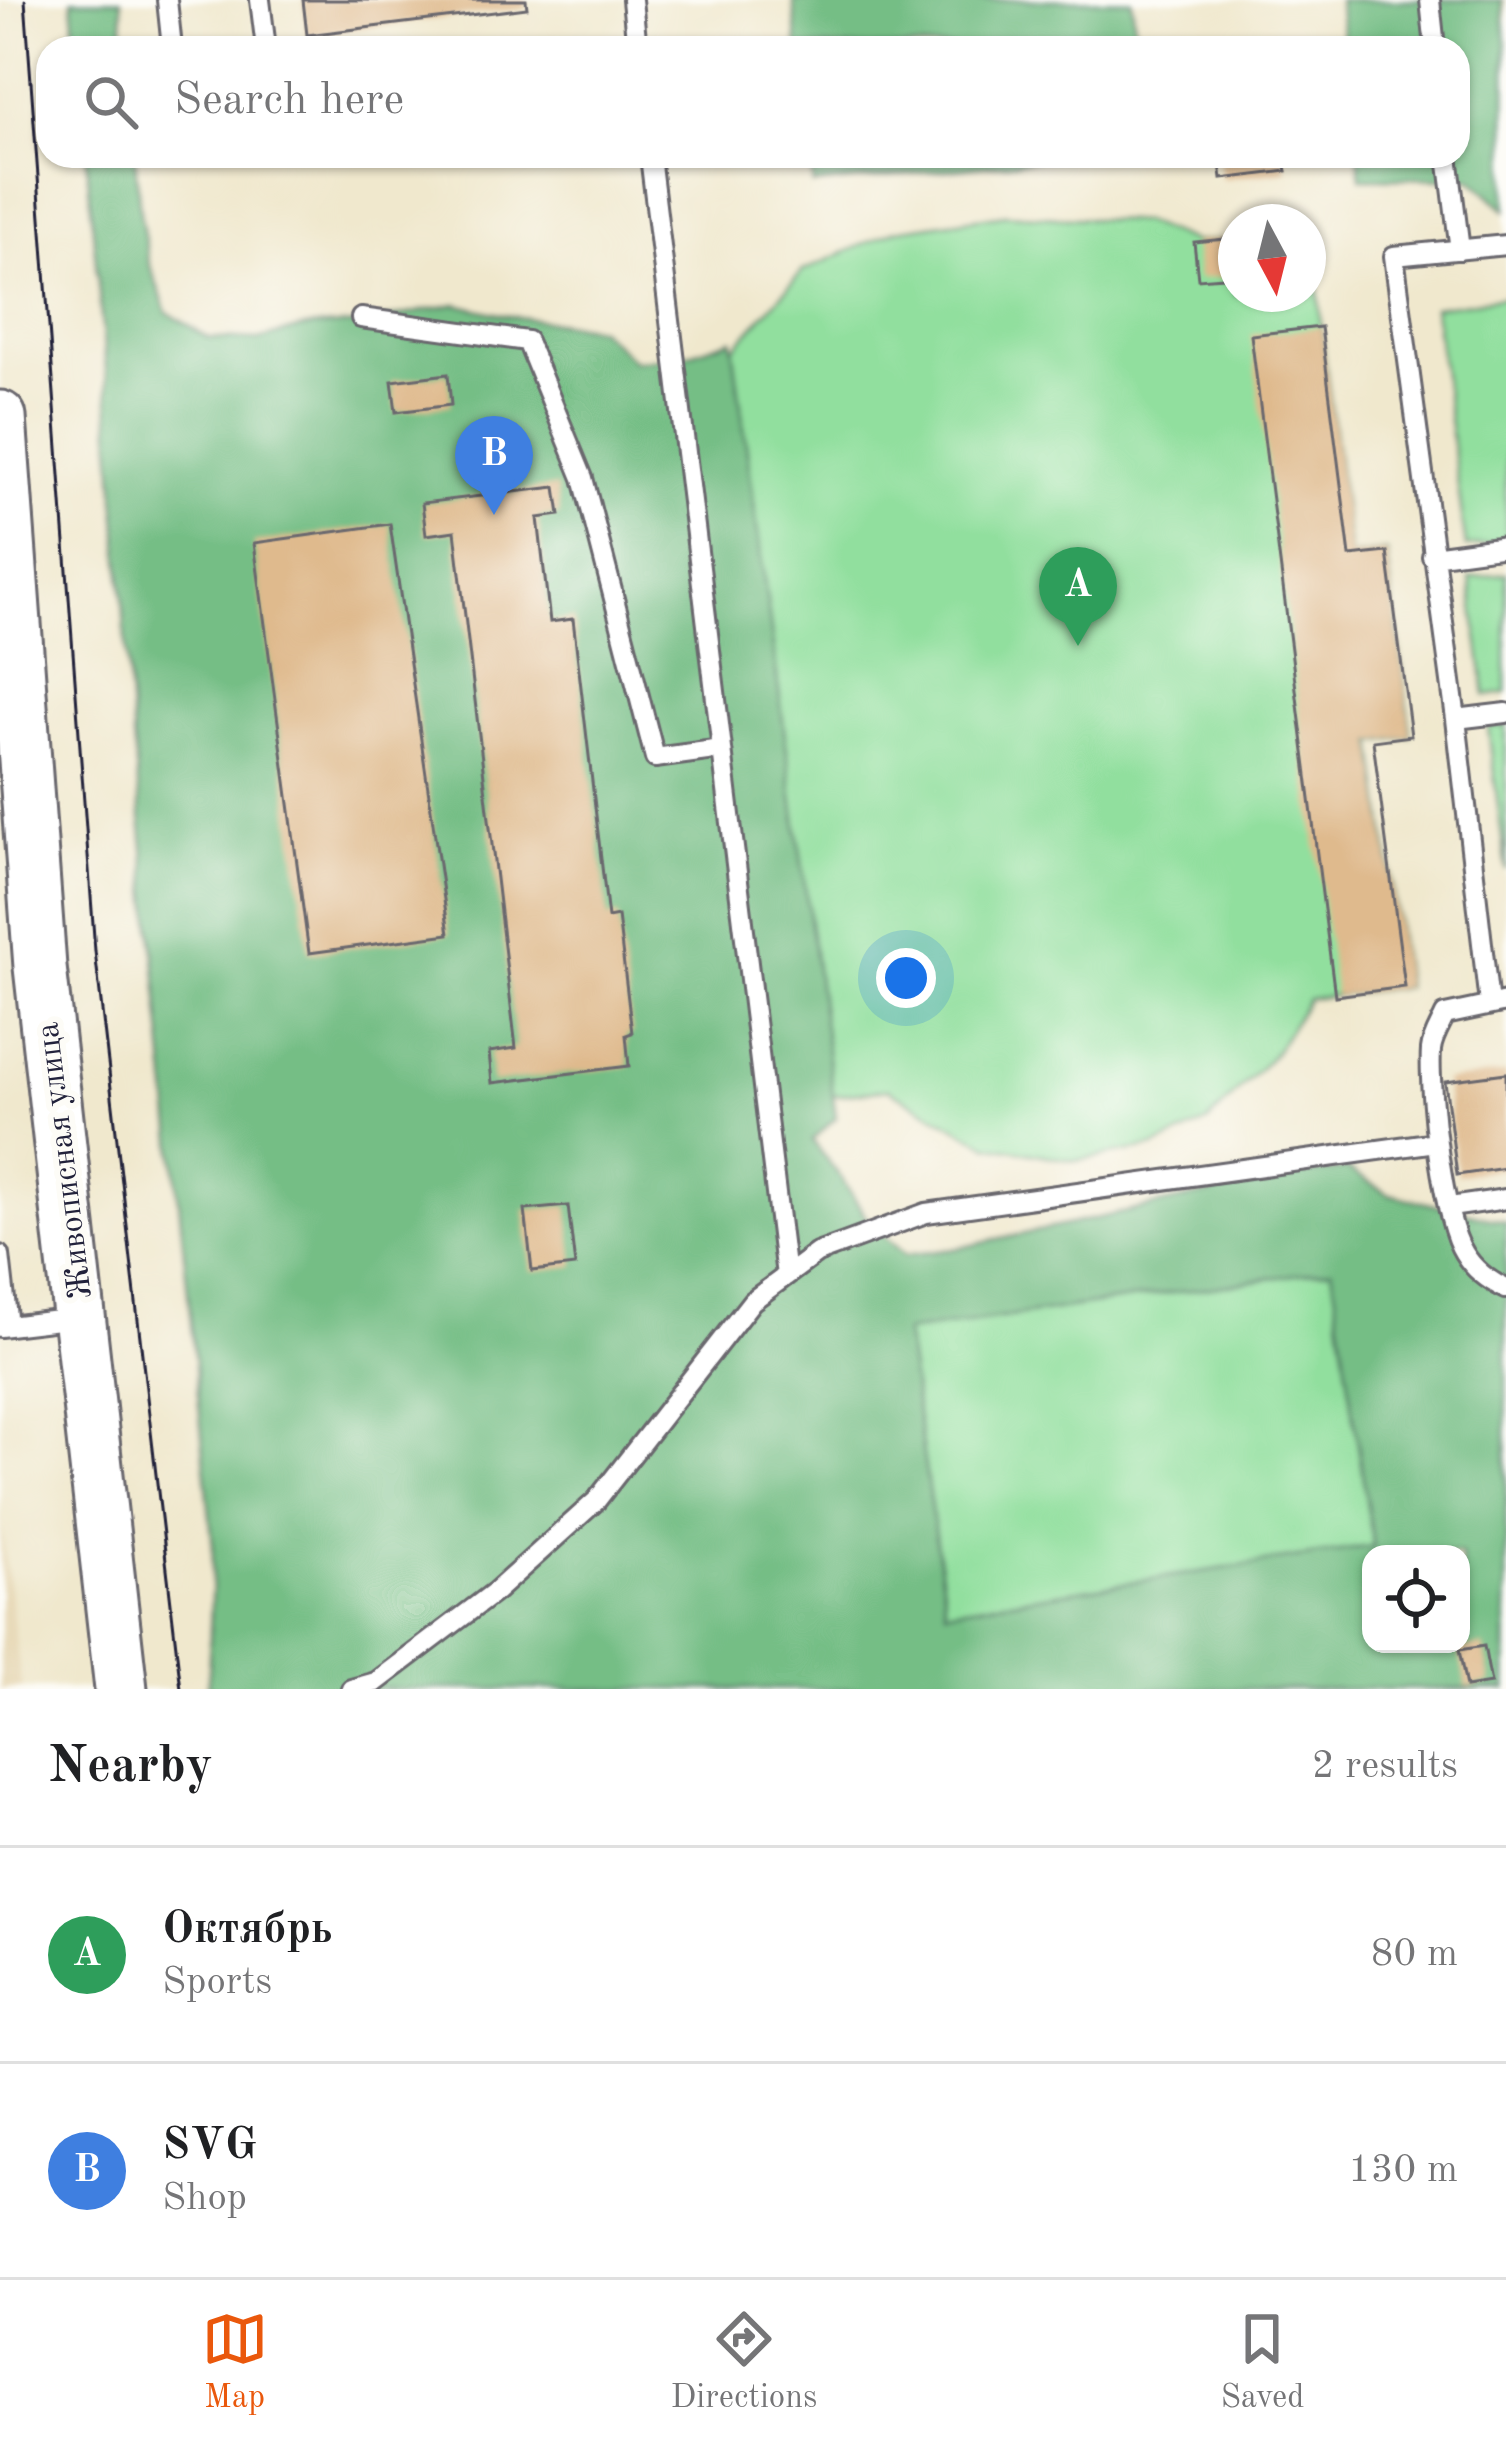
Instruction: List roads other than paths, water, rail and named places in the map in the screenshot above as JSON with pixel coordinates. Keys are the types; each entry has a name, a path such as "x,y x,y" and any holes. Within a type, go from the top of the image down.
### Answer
{"street":[{"name":"Живописная улица","path":"0,417 20,967 81,1318 122,1689"}],"lane":[{"path":"167,0 171,36"},
{"path":"260,0 264,36"},
{"path":"632,0 636,36"},
{"path":"1430,0 1434,36"},
{"path":"651,168 786,1276"},
{"path":"1450,168 1460,250"},
{"path":"1506,245 1394,256 1497,1003 1445,1015 1431,1046 1436,1142 1457,1239 1484,1276 1506,1289"},
{"path":"361,318 527,341 583,478 655,758 722,749"},
{"path":"1432,556 1506,546"},
{"path":"1456,719 1506,713"},
{"path":"351,1689 376,1682 496,1591 596,1501 752,1301 817,1253 926,1213 1436,1142"},
{"path":"1450,1207 1506,1199"},
{"path":"0,1255 4,1327 81,1318"}],"tram line":[{"path":"25,0 36,149"},
{"path":"37,168 95,951 181,1689"}],"place":[{"name":"SVG","path":"494,515"},
{"name":"Октябрь","path":"1078,646"}]}
